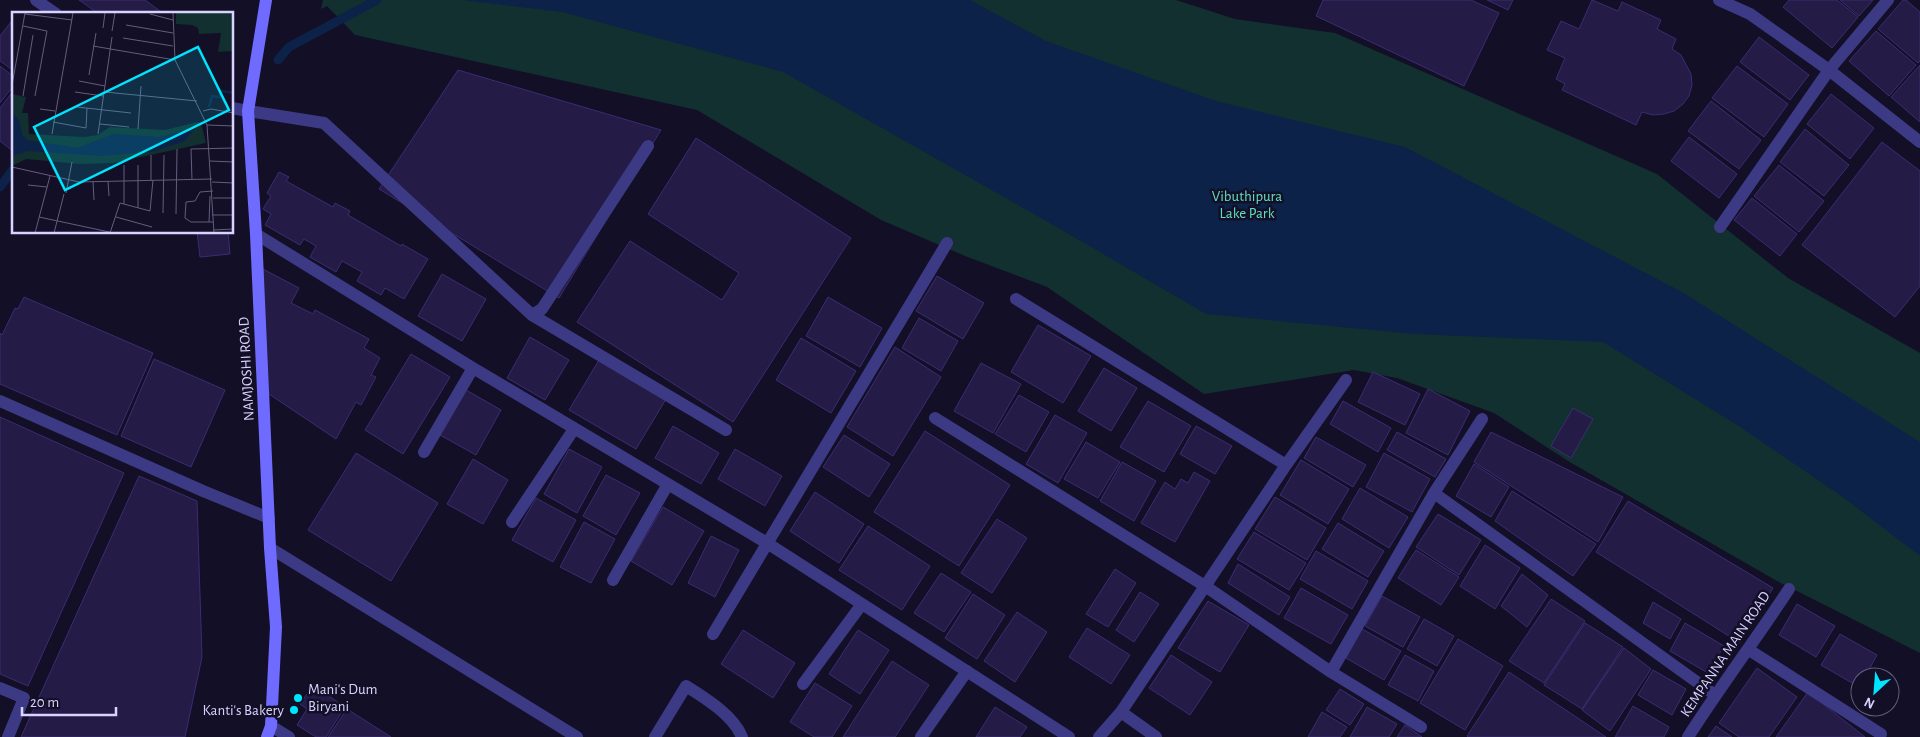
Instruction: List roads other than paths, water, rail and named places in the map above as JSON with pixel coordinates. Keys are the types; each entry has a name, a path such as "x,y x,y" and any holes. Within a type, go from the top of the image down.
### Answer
{"main road":[{"name":"NAMJOSHI ROAD","path":"266,0 248,111 256,234 270,548 276,627 269,732"}],"street":[{"path":"36,0 53,12"},
{"path":"1719,0 1750,14 1829,70 1920,142"},
{"path":"1720,227 1829,70 1888,0"},
{"path":"234,108 324,123 532,315 726,430"},
{"path":"532,315 542,309 648,146"},
{"path":"256,234 473,368 767,543 1069,737"},
{"path":"714,634 947,243"},
{"path":"1016,299 1286,465"},
{"path":"424,452 473,368"},
{"path":"1099,737 1121,712 1286,465 1346,380"},
{"path":"0,401 203,491 269,518"},
{"path":"935,418 1205,586 1331,672 1421,728"},
{"path":"1331,672 1434,493 1482,420"},
{"path":"512,522 574,429"},
{"path":"613,580 668,484"},
{"path":"1434,493 1715,695"},
{"path":"270,548 577,737"},
{"name":"KEMPANNA MAIN ROAD","path":"1688,737 1789,589"},
{"path":"803,684 862,604"},
{"path":"1749,650 1881,734"},
{"path":"921,737 967,671"},
{"path":"655,737 686,686 713,703 739,730 742,737"},
{"path":"0,688 24,698 8,737"},
{"path":"1121,712 1156,737"},
{"path":"269,732 289,737"}],"water":[{"path":"462,0 970,0 1046,41 1216,101 1405,147 1682,292 1920,442 1920,556 1840,495 1737,425 1603,342 1414,334 1206,314 783,72 562,12"}],"waterway":[{"path":"278,60 289,47 377,0"},
{"path":"0,187 12,171"}],"place":[{"name":"Mani's Dum Biryani","path":"298,698"},
{"name":"Kanti's Bakery","path":"294,710"}],"park label":[{"name":"Vibuthipura Lake Park","path":"1247,204"}]}
